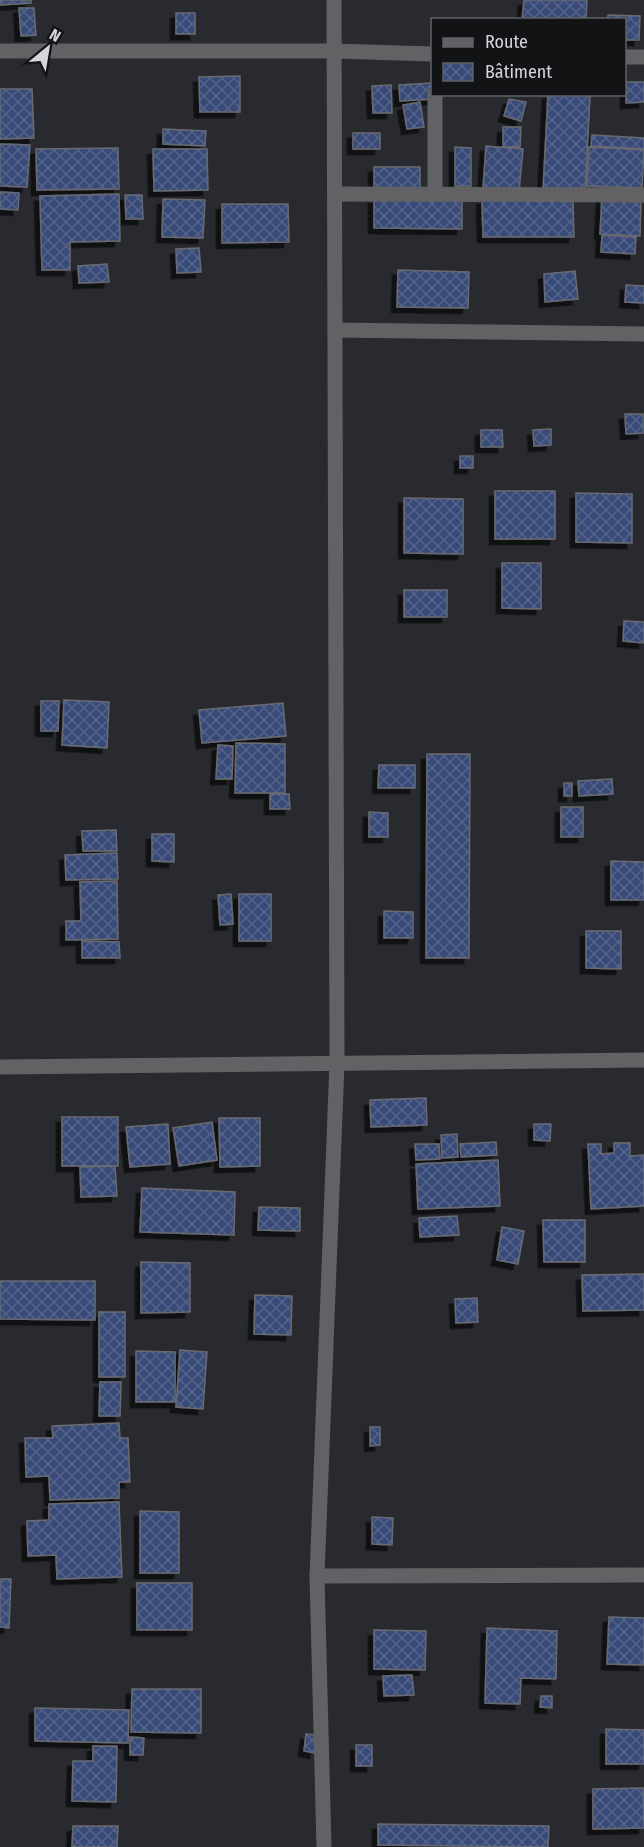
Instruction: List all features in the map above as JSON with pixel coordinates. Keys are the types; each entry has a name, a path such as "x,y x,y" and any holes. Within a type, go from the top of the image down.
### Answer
{"street":[{"path":"324,1847 317,1576 337,1063 334,0"},
{"path":"0,51 334,51 431,54"},
{"path":"626,57 644,57"},
{"path":"435,96 435,194"},
{"path":"335,194 644,195"},
{"path":"335,330 644,334"},
{"path":"0,1067 644,1060"},
{"path":"317,1576 644,1575"}],"building":[{"path":"0,0 31,0 31,3 0,5"},
{"path":"524,0 587,0 586,18 522,18"},
{"path":"19,8 34,8 36,35 21,36"},
{"path":"176,13 195,13 195,34 176,34"},
{"path":"608,15 640,16 639,40 626,40 626,18 607,18"},
{"path":"240,76 240,112 200,112 199,77"},
{"path":"626,82 644,82 644,102 626,103"},
{"path":"431,83 433,99 400,101 399,85"},
{"path":"391,85 392,113 373,113 372,86"},
{"path":"0,89 32,89 34,138 0,139"},
{"path":"548,96 590,96 585,193 543,191"},
{"path":"509,99 526,102 521,121 504,116"},
{"path":"420,102 424,127 407,129 403,105"},
{"path":"503,127 521,127 520,147 503,147"},
{"path":"163,129 206,131 205,146 163,144"},
{"path":"353,133 380,133 380,149 353,149"},
{"path":"592,135 644,138 644,149 591,146"},
{"path":"0,144 30,145 27,187 0,186"},
{"path":"486,146 523,149 519,192 483,189"},
{"path":"455,147 471,148 471,186 455,186"},
{"path":"589,147 644,150 642,188 587,186"},
{"path":"118,148 119,189 37,190 36,149"},
{"path":"153,149 207,149 208,190 154,191"},
{"path":"374,167 420,167 420,189 374,189"},
{"path":"0,192 19,193 18,210 0,209"},
{"path":"119,194 120,241 70,242 70,270 42,270 40,196"},
{"path":"125,195 142,195 143,219 126,219"},
{"path":"602,196 641,198 640,236 600,234"},
{"path":"374,198 462,199 462,229 374,228"},
{"path":"163,199 205,200 203,238 162,237"},
{"path":"482,199 573,199 574,237 483,237"},
{"path":"222,204 288,204 289,242 222,243"},
{"path":"602,235 636,237 635,254 601,252"},
{"path":"199,248 201,272 177,273 176,249"},
{"path":"107,264 109,282 79,283 78,266"},
{"path":"398,270 469,272 468,308 397,307"},
{"path":"575,271 578,299 545,302 544,274"},
{"path":"626,285 644,286 644,303 625,302"},
{"path":"625,414 643,414 643,433 626,434"},
{"path":"551,429 551,445 534,446 533,430"},
{"path":"481,430 502,430 503,447 481,447"},
{"path":"460,456 473,456 473,468 460,468"},
{"path":"495,491 555,491 555,539 495,539"},
{"path":"576,493 632,494 632,543 576,542"},
{"path":"404,498 463,499 463,554 404,553"},
{"path":"502,563 541,563 541,609 502,608"},
{"path":"404,590 447,590 447,617 404,617"},
{"path":"624,621 644,622 644,643 623,641"},
{"path":"64,700 109,702 107,748 62,745"},
{"path":"41,701 59,701 58,731 41,731"},
{"path":"283,703 286,736 202,743 199,710"},
{"path":"236,743 285,744 285,793 235,793"},
{"path":"218,745 233,746 232,779 216,779"},
{"path":"427,754 470,754 469,958 426,958"},
{"path":"379,765 415,765 415,788 378,788"},
{"path":"612,779 613,794 579,796 578,781"},
{"path":"564,783 572,783 572,796 564,796"},
{"path":"270,794 289,794 290,809 270,809"},
{"path":"561,807 583,807 583,837 561,837"},
{"path":"369,812 388,813 388,837 369,837"},
{"path":"116,830 117,851 83,851 82,831"},
{"path":"152,834 174,834 174,862 152,861"},
{"path":"117,853 118,879 66,880 65,855"},
{"path":"611,861 644,862 644,900 611,900"},
{"path":"117,881 118,939 66,940 66,921 81,921 80,882"},
{"path":"231,894 233,924 220,925 218,895"},
{"path":"239,894 271,894 271,941 239,941"},
{"path":"384,911 413,912 413,938 384,938"},
{"path":"586,931 621,931 621,969 586,968"},
{"path":"82,941 119,942 120,958 82,958"},
{"path":"426,1098 427,1125 371,1127 370,1100"},
{"path":"62,1117 118,1117 118,1166 62,1166"},
{"path":"219,1118 260,1118 260,1166 220,1167"},
{"path":"212,1122 217,1160 179,1166 173,1128"},
{"path":"168,1124 170,1164 130,1167 126,1127"},
{"path":"534,1124 551,1124 550,1141 534,1140"},
{"path":"457,1134 458,1157 442,1158 441,1135"},
{"path":"496,1142 497,1155 461,1157 460,1144"},
{"path":"614,1143 630,1143 630,1156 644,1155 644,1206 591,1209 588,1144 601,1144 601,1154 614,1153"},
{"path":"415,1144 439,1144 440,1159 416,1160"},
{"path":"498,1160 500,1206 418,1209 416,1164"},
{"path":"115,1166 117,1196 81,1197 80,1167"},
{"path":"142,1188 235,1192 234,1235 140,1232"},
{"path":"259,1207 300,1208 300,1231 258,1230"},
{"path":"457,1216 459,1235 420,1237 419,1218"},
{"path":"543,1220 585,1220 585,1262 544,1262"},
{"path":"502,1227 524,1231 518,1264 497,1260"},
{"path":"141,1262 190,1263 190,1312 141,1313"},
{"path":"644,1274 644,1310 583,1311 582,1275"},
{"path":"0,1281 95,1281 95,1320 0,1319"},
{"path":"255,1295 292,1296 291,1335 254,1334"},
{"path":"477,1298 478,1322 456,1323 455,1299"},
{"path":"99,1312 125,1312 125,1377 99,1377"},
{"path":"180,1350 207,1352 203,1409 176,1407"},
{"path":"136,1351 175,1352 175,1402 136,1402"},
{"path":"100,1382 121,1382 120,1416 99,1416"},
{"path":"119,1423 120,1438 128,1438 130,1482 119,1482 119,1498 50,1500 49,1476 26,1477 25,1438 53,1438 52,1426"},
{"path":"370,1427 380,1427 380,1445 370,1446"},
{"path":"119,1502 122,1577 57,1579 56,1555 28,1556 27,1521 49,1520 49,1504"},
{"path":"140,1511 179,1512 179,1573 140,1573"},
{"path":"372,1517 393,1518 392,1545 372,1544"},
{"path":"0,1579 11,1579 9,1628 0,1627"},
{"path":"137,1583 192,1583 192,1630 137,1630"},
{"path":"609,1617 644,1618 644,1665 607,1664"},
{"path":"487,1628 557,1631 556,1679 521,1678 520,1704 485,1703"},
{"path":"374,1630 426,1631 425,1670 374,1669"},
{"path":"412,1675 414,1695 384,1696 383,1676"},
{"path":"132,1689 201,1689 201,1733 131,1732"},
{"path":"541,1696 552,1696 552,1708 540,1707"},
{"path":"35,1708 129,1710 128,1743 35,1741"},
{"path":"606,1729 644,1730 644,1764 606,1764"},
{"path":"306,1734 317,1735 315,1753 304,1751"},
{"path":"130,1737 144,1738 143,1755 130,1755"},
{"path":"356,1745 372,1745 372,1766 356,1766"},
{"path":"93,1746 117,1746 116,1802 72,1801 73,1761 93,1761"},
{"path":"643,1788 644,1828 593,1829 593,1789"},
{"path":"378,1824 549,1826 548,1847 378,1845"},
{"path":"73,1826 118,1826 117,1847 72,1847"}]}
